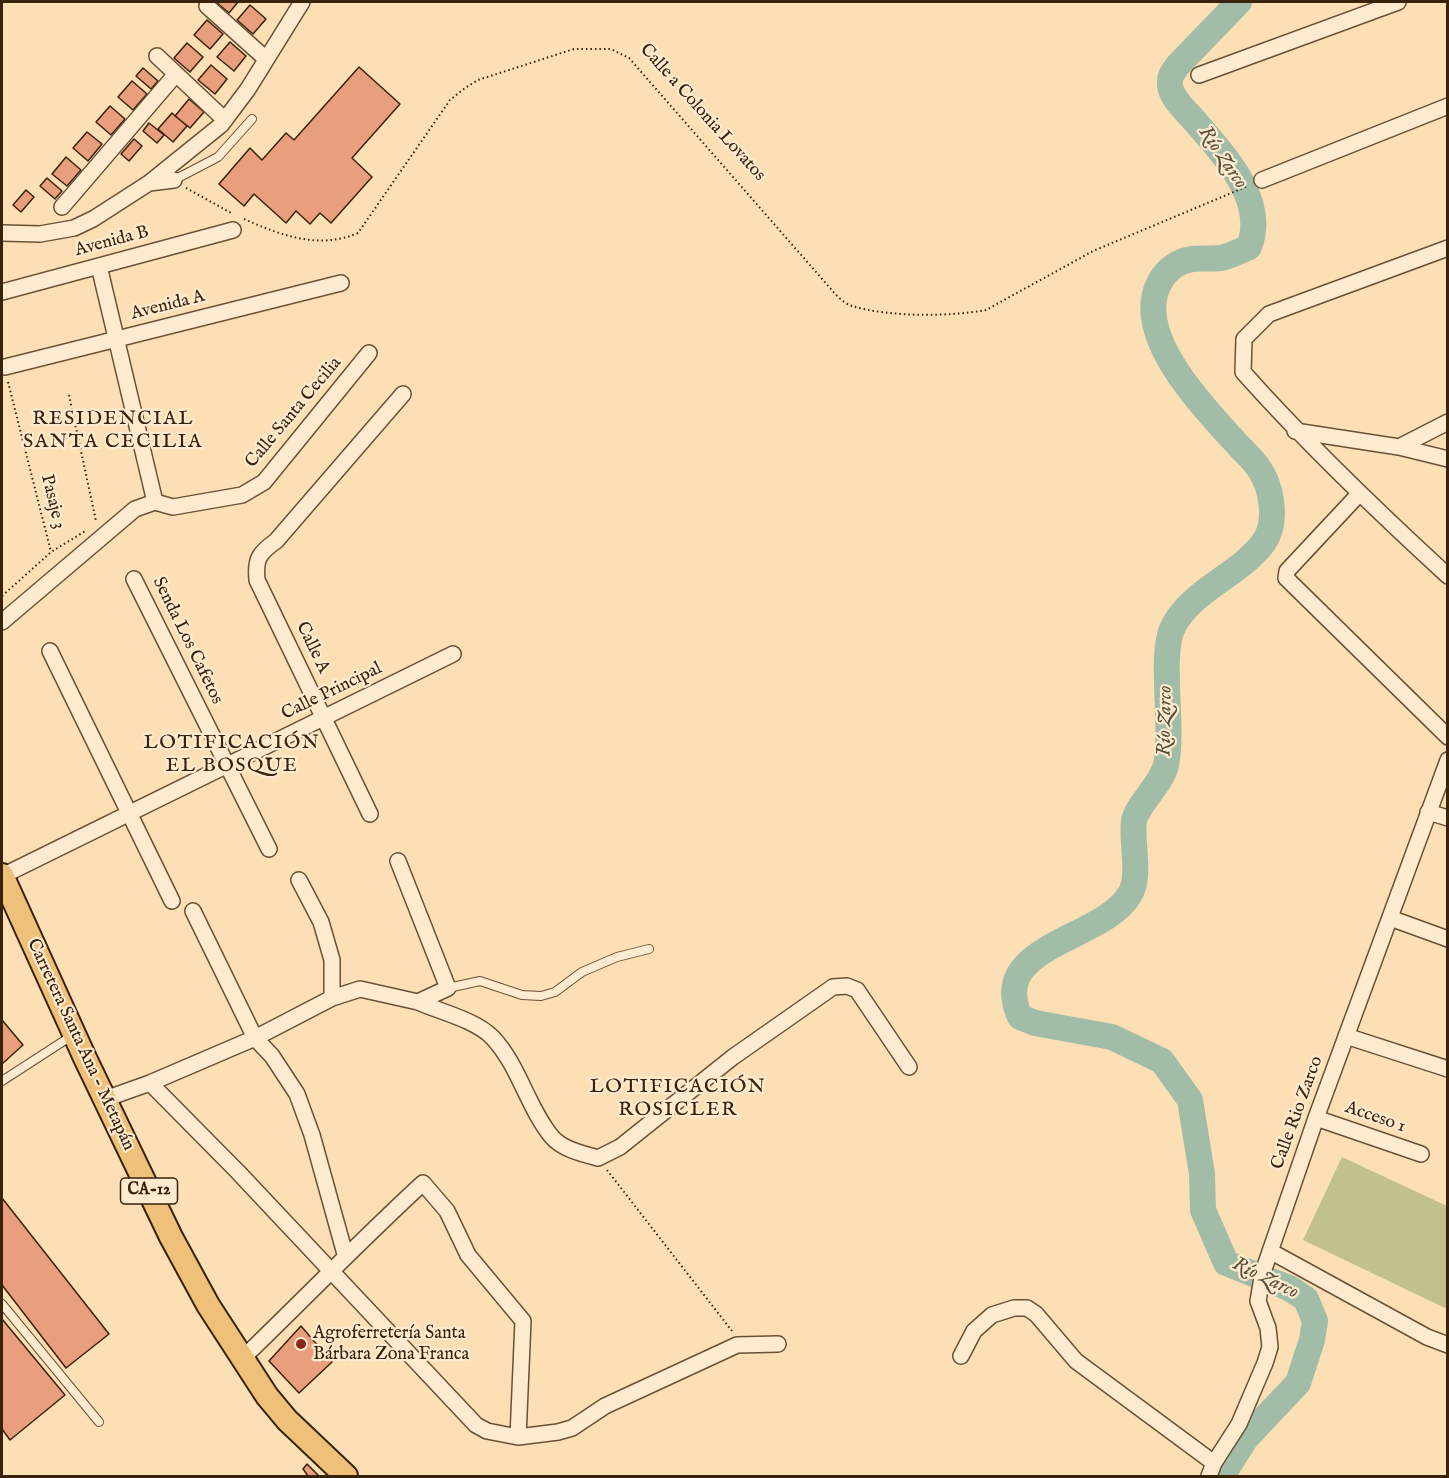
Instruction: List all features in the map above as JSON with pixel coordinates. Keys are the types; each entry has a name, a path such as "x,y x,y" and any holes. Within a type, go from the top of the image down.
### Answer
{"main road":[{"name":"Carretera Santa Ana - Metapán","path":"2,875 105,1099 208,1305 244,1357 267,1396 345,1476"}],"street":[{"path":"2,233 40,234 74,228 93,219 149,183 212,134 225,120 302,2"},
{"path":"1198,75 1398,2"},
{"path":"207,6 266,59"},
{"path":"157,57 225,120"},
{"path":"62,207 176,74"},
{"path":"1262,180 1448,106"},
{"path":"149,183 174,180"},
{"name":"Avenida B","path":"2,292 233,230"},
{"path":"1448,248 1269,314 1244,339 1243,372 1295,431 1448,576"},
{"path":"99,266 155,502"},
{"name":"Avenida A","path":"5,368 341,283"},
{"name":"Calle Santa Cecilia","path":"2,622 135,508 155,502 173,507 242,495 264,482 369,353"},
{"name":"Calle A","path":"370,814 257,580 255,563 260,552 276,541 403,394"},
{"path":"1399,447 1448,422"},
{"path":"1295,431 1399,447 1448,459"},
{"path":"1359,494 1287,571 1286,578 1448,737"},
{"name":"Senda Los Cafetos","path":"134,579 268,849"},
{"path":"50,651 172,901"},
{"name":"Calle Principal","path":"2,875 453,654"},
{"name":"Calle Rio Zarco","path":"1211,1470 1239,1424 1270,1347 1268,1328 1258,1301 1263,1272 1316,1118 1448,760"},
{"path":"1428,812 1448,818"},
{"path":"398,861 448,988 418,1002"},
{"path":"299,880 321,922 332,960 332,998"},
{"path":"194,911 255,1038 272,1056 297,1094 312,1135 345,1254"},
{"path":"1390,918 1448,939"},
{"path":"105,1099 150,1083 255,1038 332,998 360,989 418,1002 481,1029 491,1036 504,1052 553,1138 578,1152 598,1158 620,1147 733,1057 833,987 847,986 857,990 909,1067"},
{"path":"1346,1036 1448,1069"},
{"path":"150,1083 238,1172 476,1425 488,1431 518,1437 572,1428 605,1406 737,1345 778,1344"},
{"name":"Acceso 1","path":"1316,1118 1421,1154"},
{"path":"244,1357 345,1254 423,1183 437,1196 468,1255 523,1321 518,1437"},
{"path":"1270,1251 1427,1337 1448,1345"},
{"path":"961,1356 975,1330 992,1315 1014,1308 1027,1308 1036,1314 1076,1361 1211,1470"}],"lane":[{"path":"174,180 218,157 252,119"},
{"path":"448,988 480,981 522,995 541,996 555,992 582,972 617,957 649,949"},
{"path":"2,1081 74,1034"},
{"path":"2,1304 99,1422"}],"path":[{"name":"Calle a Colonia Lovatos","path":"174,180 214,205 278,233 314,241 345,239 358,233 368,222 450,100 465,88 478,80 574,49 611,49 629,58 840,299 850,305 892,313 956,313 986,310 1093,251 1262,180"},
{"name":"Pasaje 3","path":"5,368 51,552"},
{"path":"69,396 97,523"},
{"path":"2,596 51,552 88,529"},
{"path":"598,1158 733,1332 737,1345"}],"green space":[{"path":"1342,1157 1447,1206 1447,1309 1303,1240"}],"building":[{"path":"216,2 238,2 229,13"},
{"path":"250,5 266,19 253,34 237,20"},
{"path":"207,20 223,34 210,49 194,35"},
{"path":"230,42 246,56 234,71 217,57"},
{"path":"187,43 203,57 190,72 174,58"},
{"path":"211,65 227,79 215,94 198,80"},
{"path":"359,67 400,104 352,158 372,177 331,223 320,213 310,224 296,211 286,223 254,194 244,206 219,184 250,148 262,160 286,133 294,140"},
{"path":"143,68 158,81 151,89 136,76"},
{"path":"132,81 147,94 133,110 118,97"},
{"path":"189,99 204,112 190,128 175,116"},
{"path":"110,106 125,119 111,135 96,122"},
{"path":"172,113 187,126 173,142 158,129"},
{"path":"149,123 164,135 157,143 143,131"},
{"path":"87,132 102,144 88,161 73,148"},
{"path":"134,139 142,146 129,161 121,154"},
{"path":"66,157 81,170 67,186 52,174"},
{"path":"47,178 62,191 55,199 40,186"},
{"path":"26,190 34,197 21,212 13,205"},
{"path":"2,1020 23,1045 2,1064"},
{"path":"2,1198 109,1334 66,1368 2,1285"},
{"path":"2,1319 65,1395 10,1440 2,1429"},
{"name":"Agroferretería Santa Bárbara Zona Franca","path":"301,1326 332,1362 299,1393 269,1361"},
{"path":"307,1464 319,1476 308,1476 303,1469"}],"waterway":[{"name":"Río Zarco","path":"1222,1476 1246,1438 1298,1383 1312,1340 1315,1321 1306,1299 1289,1288 1226,1263 1203,1210 1202,1174 1190,1100 1162,1061 1112,1037 1035,1023 1020,1017 1014,993 1019,974 1033,958 1097,923 1116,910 1130,894 1135,878 1134,821 1166,765 1168,750 1167,654 1173,627 1191,603 1254,554 1264,542 1271,525 1272,504 1263,475 1254,461 1210,414 1180,376 1158,334 1154,314 1155,294 1158,286 1164,275 1174,266 1191,259 1225,257 1249,247 1253,229 1252,211 1239,177 1176,99 1170,82 1178,65 1239,2"}],"place":[{"name":"Agroferretería Santa Bárbara Zona Franca","path":"301,1344"}],"district":[{"name":"RESIDENCIAL SANTA CECILIA","path":"113,432"},
{"name":"LOTIFICACIÓN EL BOSQUE","path":"232,756"},
{"name":"LOTIFICACIÓN ROSICLER","path":"678,1100"}]}
